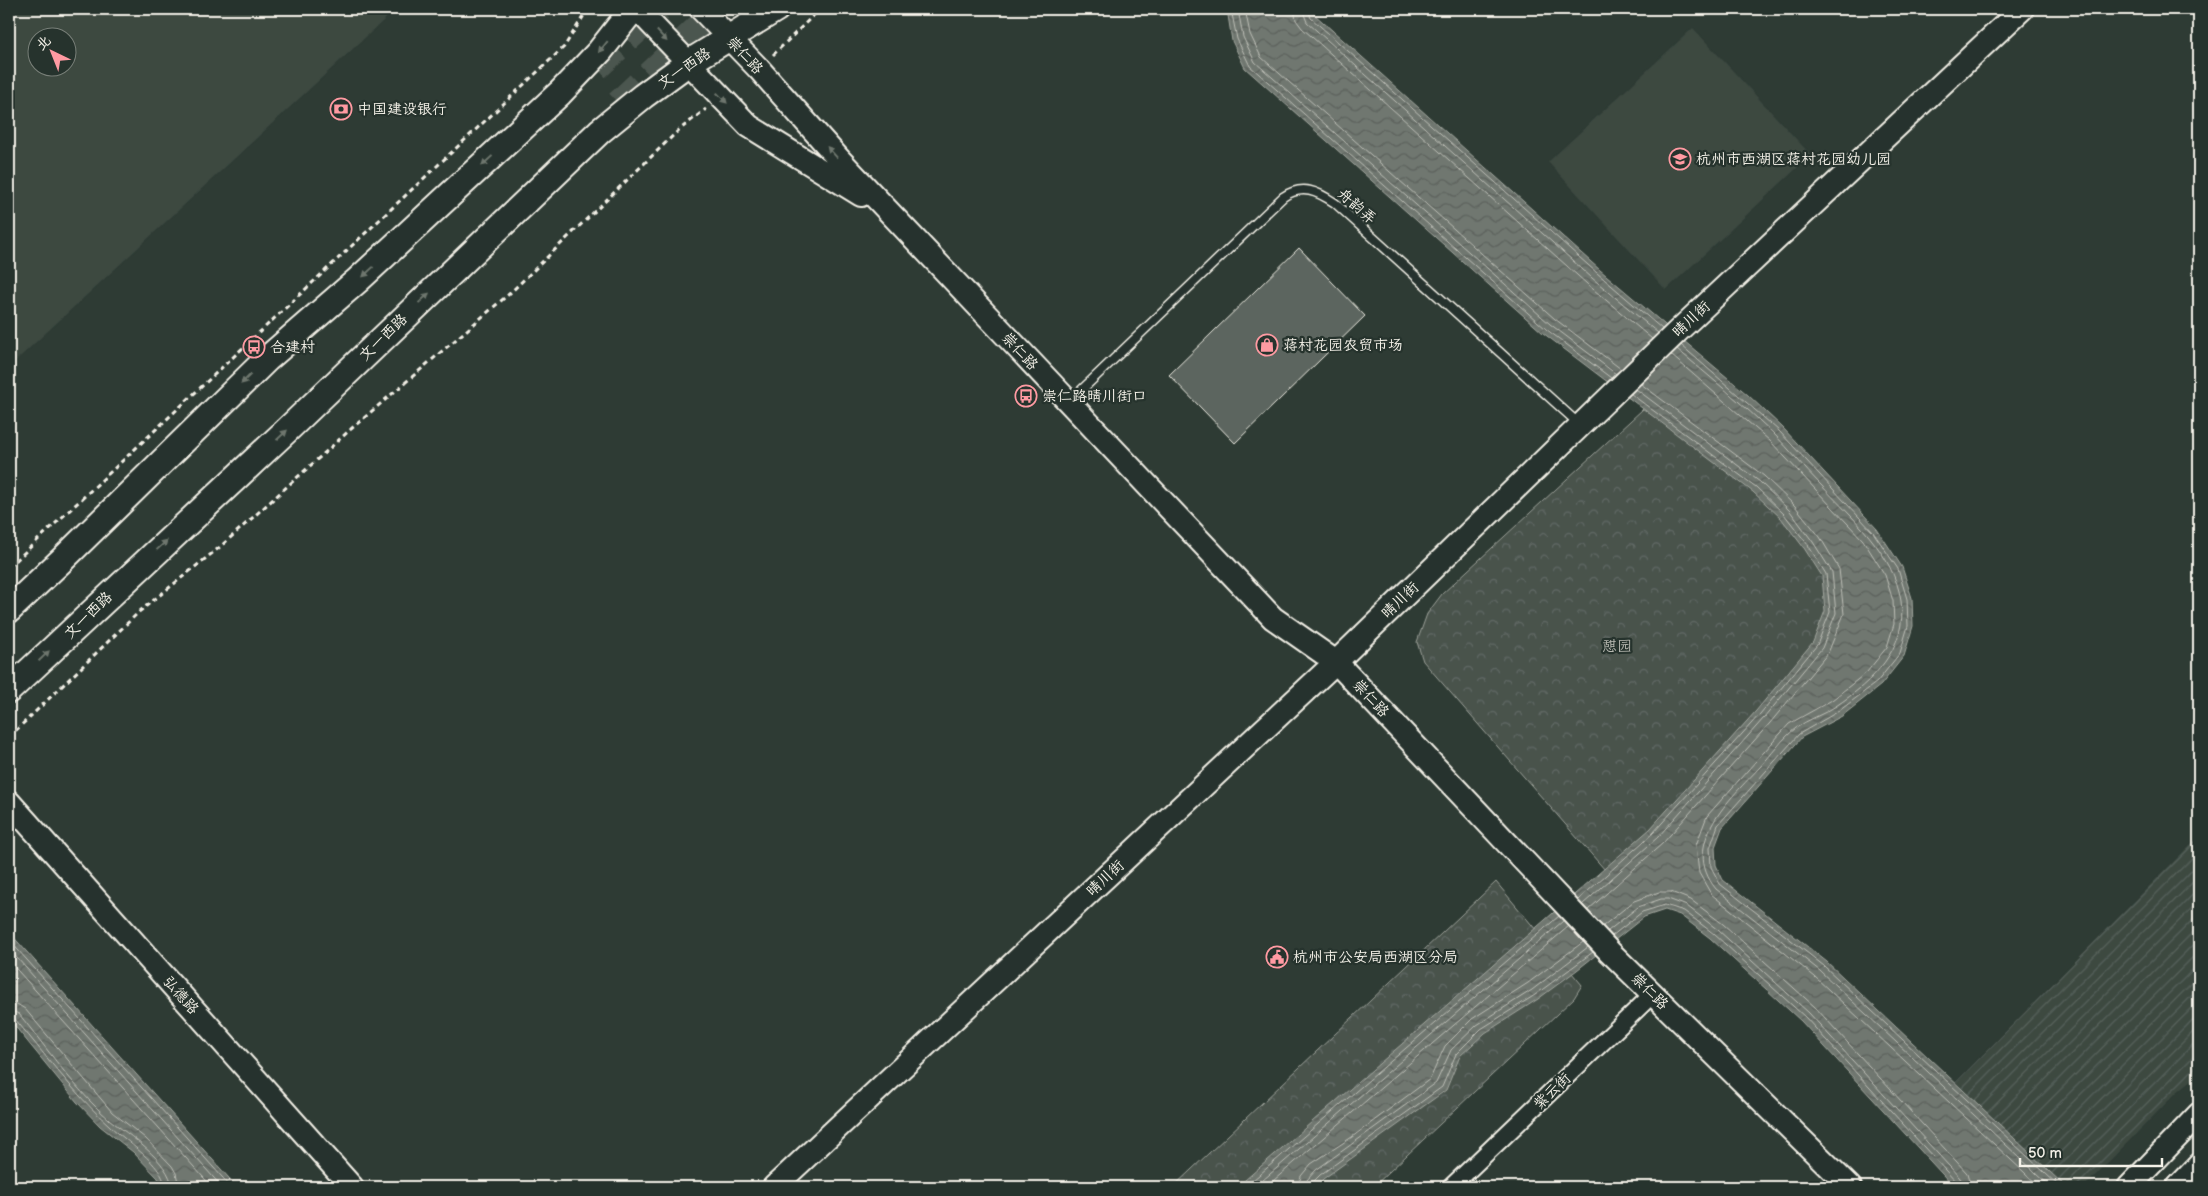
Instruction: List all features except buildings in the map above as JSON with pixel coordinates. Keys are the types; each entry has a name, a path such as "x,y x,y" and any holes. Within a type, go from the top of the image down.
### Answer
{"main road":[{"path":"9,610 267,359 358,280 560,93 600,51 633,9"},
{"name":"文一西路","path":"9,690 286,431 600,131 643,96 688,64 776,9"}],"street":[{"name":"崇仁路","path":"637,9 688,64 750,126 890,213"},
{"name":"崇仁路","path":"701,9 759,69 890,213 1273,618 1336,662 1610,952 1850,1187"},
{"name":"晴川街","path":"774,1187 1336,662 1678,331 2022,9"},
{"name":"弘德路","path":"9,802 352,1187"},
{"name":"紫云街","path":"1451,1187 1653,994"},
{"path":"2128,1187 2199,1114"},
{"path":"2178,1187 2199,1165"}],"lane":[{"name":"舟韵弄","path":"1069,402 1283,197 1293,191 1307,191 1319,192 1334,203 1581,425"}],"path":[{"path":"9,567 564,47 588,9"},
{"path":"759,69 820,9"},
{"path":"9,738 140,611 220,547 351,429 509,294 679,130 721,97"}],"shaded area":[{"path":"9,9 396,9 9,367"},
{"name":"杭州市西湖区蒋村花园幼儿园","path":"1693,28 1811,155 1666,290 1548,162"},
{"path":"2199,836 2199,1074 2177,1092 2084,1187 2056,1187 1950,1088"}],"green space":[{"name":"憇园","path":"1655,398 1777,497 1831,575 1828,637 1612,878 1423,661 1417,642 1427,614 1442,594"},
{"path":"1496,882 1582,985 1574,998 1373,1187 1173,1187"}],"water":[{"path":"1227,9 1313,9 1314,14 1600,270 1748,395 1783,428 1877,529 1902,567 1912,598 1913,626 1904,656 1881,685 1842,716 1802,737 1722,828 1715,847 1716,865 1723,880 1827,962 2066,1187 1954,1187 1801,1021 1710,938 1680,915 1665,910 1644,917 1538,999 1485,1033 1460,1056 1446,1090 1323,1179 1315,1187 1237,1187 1650,829 1756,711 1813,642 1825,611 1822,576 1781,518 1753,492 1543,333 1245,68 1232,41"},
{"path":"9,932 237,1187 161,1187 158,1178 133,1152 100,1126 77,1102 9,1019"}],"tunnel":[{"path":"596,67 659,9"},
{"path":"619,104 719,9"}],"place":[{"name":"中国建设银行","path":"341,109"},
{"name":"杭州市西湖区蒋村花园幼儿园","path":"1680,159"},
{"name":"蒋村花园农贸市场","path":"1267,345"},
{"name":"合建村","path":"254,347"},
{"name":"崇仁路晴川街口","path":"1026,396"},
{"name":"杭州市公安局西湖区分局","path":"1277,957"}]}
